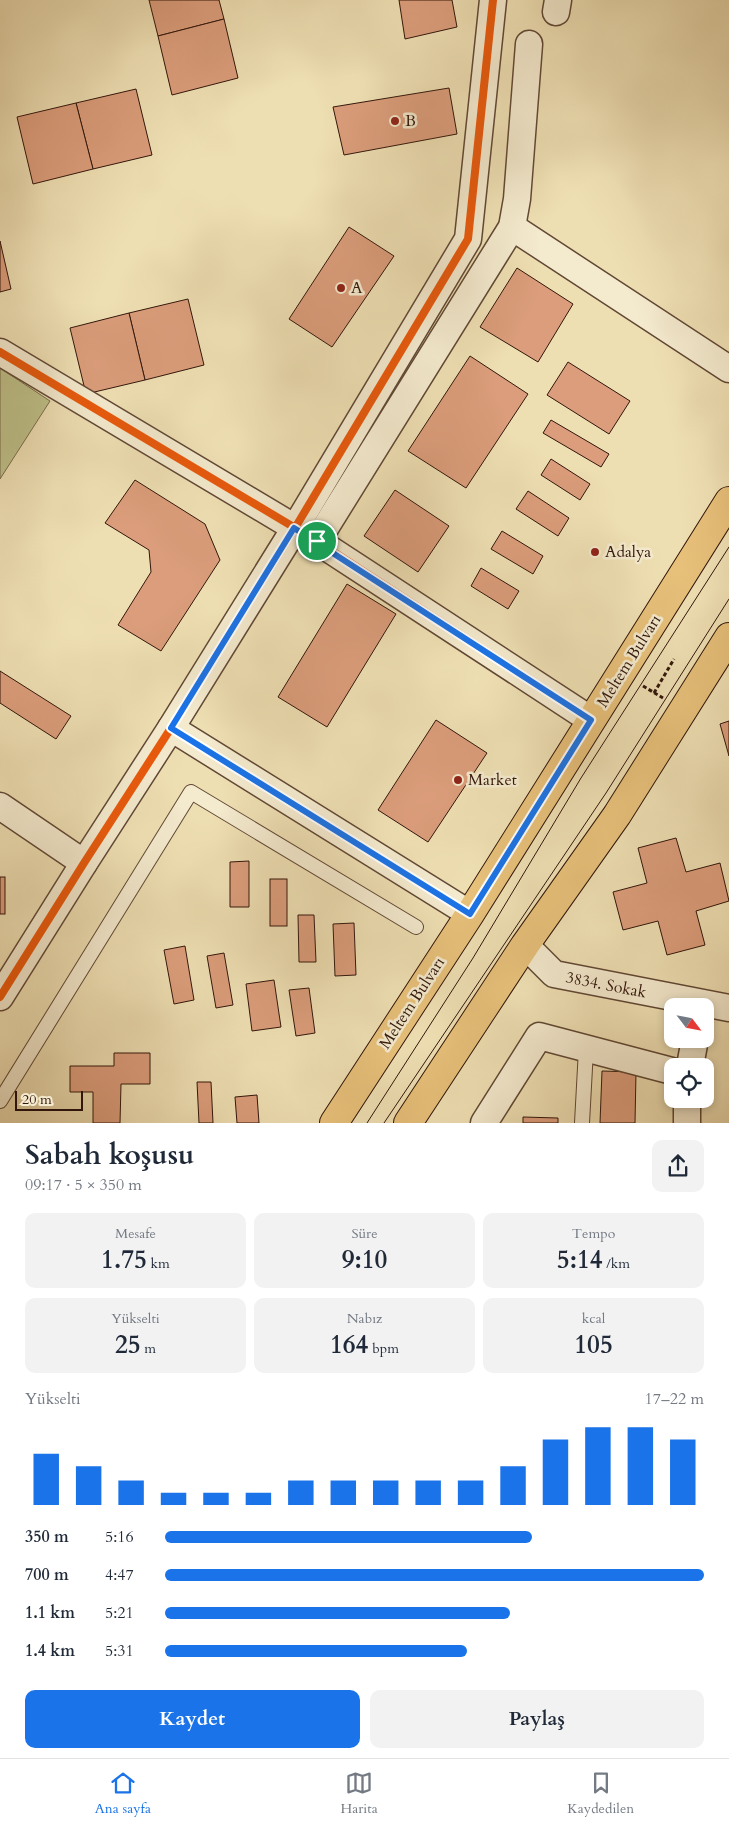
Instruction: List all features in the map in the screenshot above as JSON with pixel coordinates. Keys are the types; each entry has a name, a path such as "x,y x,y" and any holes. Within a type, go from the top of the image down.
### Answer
{"main road":[{"name":"Meltem Bulvarı","path":"334,1123 470,914 729,501"},
{"path":"408,1123 525,945 616,815 729,637"}],"street":[{"path":"0,997 84,862 171,728 468,239 493,0"},
{"path":"317,541 512,228 517,199 529,44"},
{"path":"512,228 729,369"},
{"path":"0,352 317,541 591,720"},
{"path":"171,728 470,914"},
{"path":"0,806 84,862"},
{"name":"3834. Sokak","path":"525,945 554,974 668,998"},
{"name":"3834. Sokak","path":"714,1006 729,1008"},
{"path":"484,1123 539,1036 664,1069"},
{"path":"687,1108 687,1123"}],"lane":[{"path":"0,1101 191,792 416,927"},
{"path":"582,1123 586,1048"}],"path":[{"path":"654,693 674,659"},
{"path":"621,672 683,710"}],"green space":[{"path":"0,368 50,401 0,479"}],"building":[{"path":"149,0 219,0 224,19 158,36"},
{"path":"399,0 452,0 457,27 405,39"},
{"path":"224,19 238,78 172,95 158,36"},
{"name":"B","path":"449,88 457,134 344,155 333,107"},
{"path":"136,89 152,155 93,169 76,103"},
{"path":"76,103 93,169 33,184 17,117"},
{"name":"A","path":"349,227 394,256 332,347 289,319"},
{"path":"0,241 11,289 0,292"},
{"path":"517,268 573,304 538,362 480,327"},
{"path":"188,299 204,365 145,380 129,313"},
{"path":"129,313 145,380 86,394 70,328"},
{"path":"470,356 528,394 466,488 408,451"},
{"path":"568,362 630,401 609,434 547,395"},
{"path":"551,420 609,454 601,467 543,433"},
{"path":"551,459 590,484 580,500 541,475"},
{"path":"135,480 205,524 220,560 161,651 118,625 151,572 149,550 105,523"},
{"path":"395,490 449,526 418,572 364,536"},
{"path":"528,491 569,518 558,536 516,509"},
{"path":"502,531 543,556 533,574 491,549"},
{"path":"481,568 519,591 508,609 471,586"},
{"path":"347,584 396,614 327,727 278,697"},
{"path":"0,671 71,716 56,739 0,703"},
{"path":"436,720 487,753 428,842 378,810"},
{"path":"729,721 729,756 720,724"},
{"path":"676,838 686,872 720,863 729,901 696,911 705,945 667,955 658,921 623,930 613,892 647,883 638,848"},
{"path":"249,861 249,907 230,907 230,862"},
{"path":"0,877 5,877 5,914 0,914"},
{"path":"270,879 287,879 287,926 270,926"},
{"path":"298,915 314,915 316,962 299,962"},
{"path":"354,923 356,975 335,976 333,924"},
{"path":"185,946 194,1000 174,1004 164,950"},
{"path":"224,953 233,1005 216,1008 207,956"},
{"path":"274,980 281,1027 252,1031 246,984"},
{"path":"309,988 315,1033 296,1036 289,990"},
{"path":"114,1053 150,1053 150,1084 121,1084 120,1123 93,1123 93,1092 70,1092 70,1066 114,1066"},
{"path":"602,1071 636,1072 635,1123 600,1123"},
{"path":"197,1082 211,1082 213,1123 199,1123"},
{"path":"257,1095 259,1123 237,1123 235,1097"},
{"path":"523,1117 558,1118 558,1123 523,1123"}],"tram line":[{"path":"367,1123 473,958 581,778 729,547"},
{"path":"384,1123 606,793 729,599"}],"cycle path":[{"path":"0,997 171,728 295,528 468,239 493,0"},
{"path":"0,352 317,541 591,720"}],"place":[{"name":"B","path":"395,121"},
{"name":"A","path":"341,288"},
{"name":"Adalya","path":"595,552"},
{"name":"Market","path":"458,780"}],"route":[{"path":"294,528 317,541 591,720 470,914 171,728 294,528"}]}
